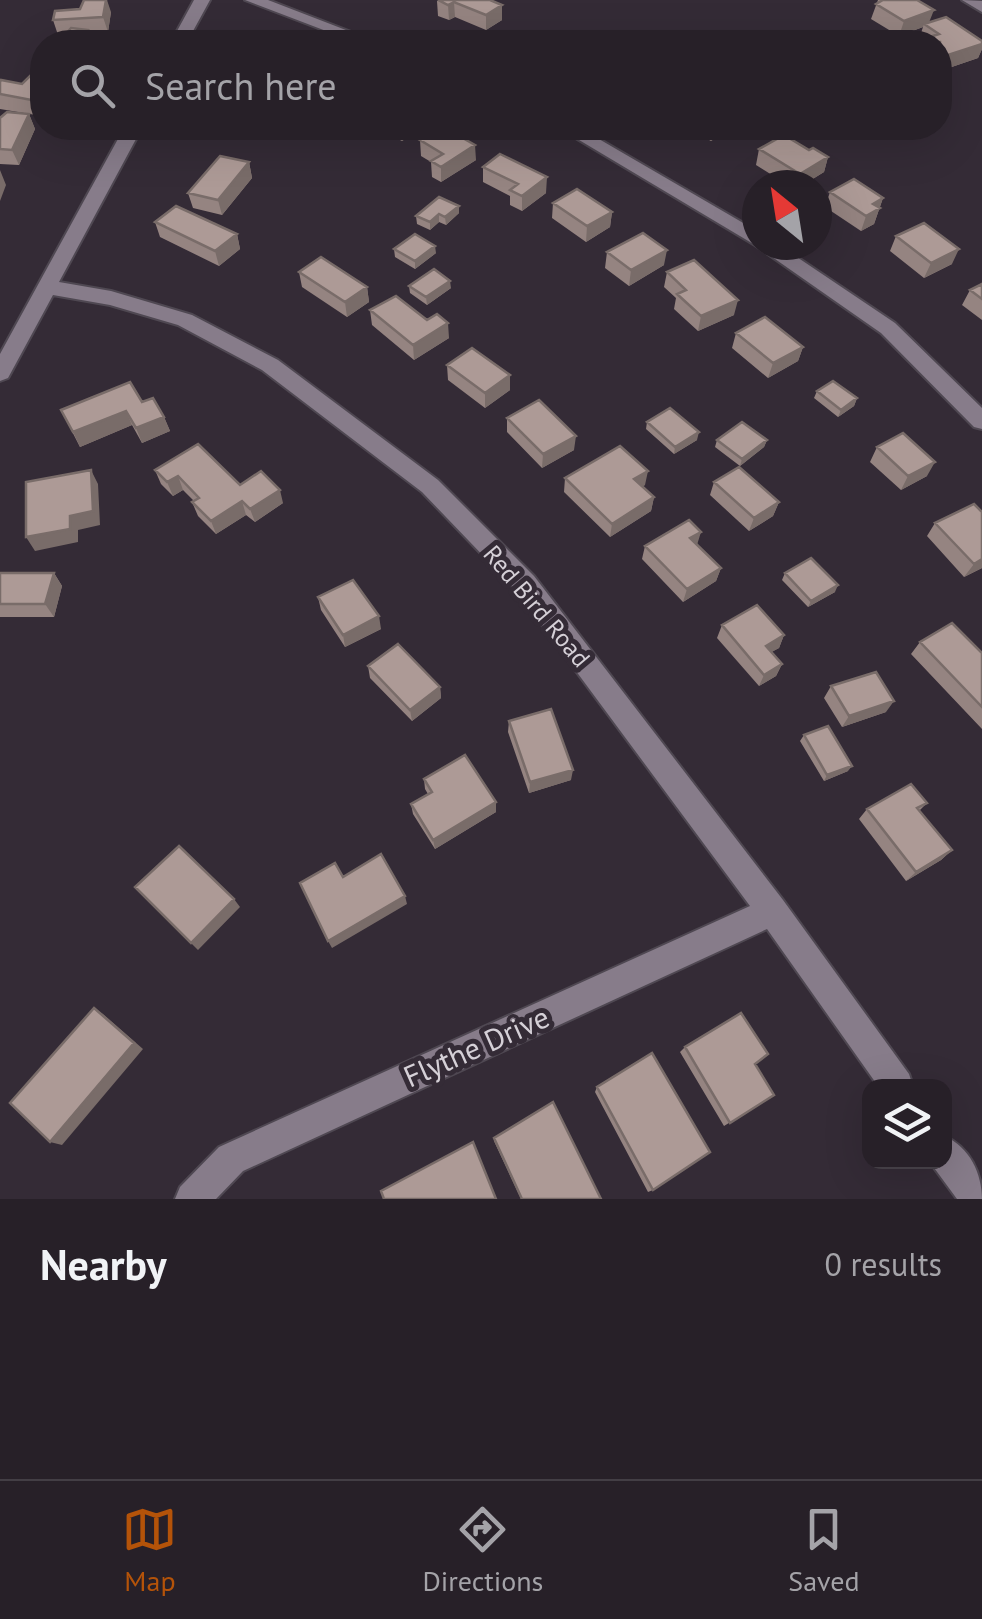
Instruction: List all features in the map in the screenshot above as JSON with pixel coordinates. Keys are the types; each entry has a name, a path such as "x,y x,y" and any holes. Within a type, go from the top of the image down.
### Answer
{"street":[{"path":"186,30 202,0"},
{"path":"253,0 336,30"},
{"path":"970,0 982,7"},
{"path":"0,373 126,140"},
{"path":"588,140 742,231"},
{"path":"787,260 888,328 982,421"},
{"name":"Red Bird Road","path":"46,287 111,298 184,320 270,366 430,486 525,583 892,1079"},
{"name":"Flythe Drive","path":"192,1199 231,1159 772,912"},
{"path":"952,1164 978,1199"}],"building":[{"path":"84,0 106,0 103,17 53,20 55,11 80,9"},
{"path":"438,0 490,0 502,5 486,15"},
{"path":"883,0 917,0 934,10 904,21 876,4"},
{"path":"946,17 982,44 952,54 952,30 933,30 924,24"},
{"path":"30,76 30,100 0,94 1,80 22,84"},
{"path":"7,112 29,114 12,150 0,149 0,118"},
{"path":"420,140 466,140 475,145 441,167 431,161 443,154"},
{"path":"775,140 792,140 828,157 807,170 793,170 759,149"},
{"path":"500,154 547,177 522,196 510,190 518,184 483,167"},
{"path":"220,156 249,162 218,200 188,193"},
{"path":"854,179 883,198 873,204 880,208 866,216 832,191"},
{"path":"577,189 612,212 587,226 553,203"},
{"path":"439,197 459,206 430,222 416,216"},
{"path":"176,206 237,234 215,251 155,222"},
{"path":"924,223 959,249 931,263 896,236"},
{"path":"643,233 667,250 631,270 607,252"},
{"path":"415,234 435,246 415,261 394,249"},
{"path":"321,257 367,287 345,302 299,272"},
{"path":"694,260 738,300 701,316 677,294 686,290 667,272"},
{"path":"434,269 450,281 426,297 409,286"},
{"path":"982,284 982,299 970,290"},
{"path":"396,296 427,320 437,314 448,323 413,345 370,310"},
{"path":"765,317 803,347 773,363 736,333"},
{"path":"472,348 510,375 485,393 447,365"},
{"path":"833,381 857,398 841,410 817,391"},
{"path":"130,382 142,402 153,398 164,417 136,428 126,411 73,432 61,410"},
{"path":"539,400 576,436 543,454 507,418"},
{"path":"670,408 699,432 675,447 647,422"},
{"path":"742,422 767,440 742,459 717,440"},
{"path":"903,433 935,462 908,476 877,447"},
{"path":"198,444 240,485 261,471 280,490 250,509 242,501 211,521 192,502 199,498 178,476 167,482 155,470"},
{"path":"620,446 648,471 634,479 654,497 612,524 565,478"},
{"path":"739,467 779,502 754,518 714,482"},
{"path":"91,470 93,511 70,516 70,529 26,537 26,482"},
{"path":"974,504 982,512 982,559 974,564 935,523"},
{"path":"689,520 701,532 690,538 721,568 687,589 645,546"},
{"path":"811,558 838,585 811,601 785,573"},
{"path":"0,573 54,573 45,604 0,604"},
{"path":"353,580 379,616 343,635 318,597"},
{"path":"757,605 784,635 766,646 782,664 764,675 722,625"},
{"path":"952,623 982,653 982,707 920,642"},
{"path":"398,644 440,687 410,710 368,666"},
{"path":"876,672 894,701 849,716 831,686"},
{"path":"551,709 573,770 530,782 509,721"},
{"path":"828,726 852,766 827,775 804,735"},
{"path":"465,755 496,802 433,840 411,804 432,792 424,779"},
{"path":"911,784 927,803 917,808 952,850 916,872 867,809"},
{"path":"179,846 234,899 191,943 135,887"},
{"path":"381,854 405,896 328,941 300,883 335,863 343,877"},
{"path":"94,1008 134,1043 50,1142 10,1103"},
{"path":"741,1013 768,1054 755,1064 774,1095 730,1123 685,1047"},
{"path":"652,1053 710,1152 653,1190 597,1087"},
{"path":"553,1102 601,1199 522,1199 494,1138"},
{"path":"473,1142 496,1199 384,1199 381,1191"}]}
